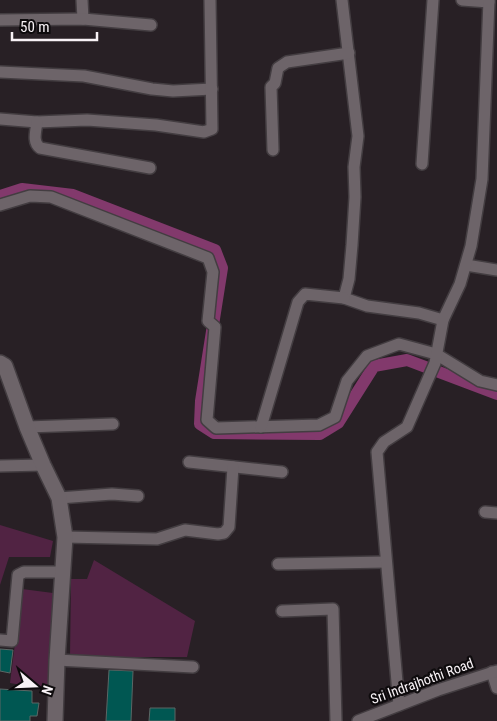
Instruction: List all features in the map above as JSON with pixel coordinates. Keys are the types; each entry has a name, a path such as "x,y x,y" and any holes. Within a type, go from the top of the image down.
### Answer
{"street":[{"path":"82,0 82,19"},
{"path":"0,119 37,122 87,120 156,125 204,132 212,129 210,0"},
{"path":"342,0 358,136 354,167 356,197 352,245 349,279 344,298"},
{"path":"422,164 433,0"},
{"path":"399,705 377,452 384,442 407,427 430,377 436,359 443,320 460,284 471,246 482,179 491,4 462,0"},
{"path":"0,20 82,19 151,25"},
{"path":"272,150 271,87 275,83 278,68 288,62 349,53"},
{"path":"0,72 84,76 152,89 173,91 212,89"},
{"path":"37,122 35,140 36,146 40,148 150,168"},
{"path":"0,205 30,196 51,197 208,258 213,272 207,420 216,428 319,425 335,417 347,380 367,356 399,344 436,359 480,381 497,385"},
{"path":"466,265 497,270"},
{"path":"261,427 298,302 305,294 344,298 367,306 419,313 443,320"},
{"path":"0,363 5,366 27,426 59,498 65,537 55,721"},
{"path":"27,426 113,424"},
{"path":"189,462 282,472"},
{"path":"0,466 43,465"},
{"path":"65,537 158,539 185,530 224,533 229,527 232,467"},
{"path":"59,498 112,494 138,496"},
{"path":"484,512 497,513"},
{"path":"278,564 386,562"},
{"path":"0,640 12,641 18,575 24,572 64,572"},
{"path":"282,611 333,609 336,721"},
{"path":"57,660 194,667"},
{"path":"495,671 497,688"},
{"name":"Sri Indrajhothi Road","path":"358,721 495,671"}],"shaded area":[{"path":"0,525 53,541 50,557 9,557 0,585"},
{"path":"94,560 195,621 187,657 70,657 71,579 87,579"},
{"path":"22,589 53,593 50,690 10,683"}],"building":[{"path":"0,649 13,650 10,673 0,671"},
{"path":"109,670 133,671 131,721 106,721"},
{"path":"0,689 32,691 32,703 39,703 37,716 30,716 30,721 0,721"},
{"path":"150,708 175,708 175,721 149,721"}],"waterway":[{"path":"0,196 22,189 73,195 215,250 222,268 201,401 200,424 214,433 320,434 338,423 374,366 407,360 497,394"}]}
